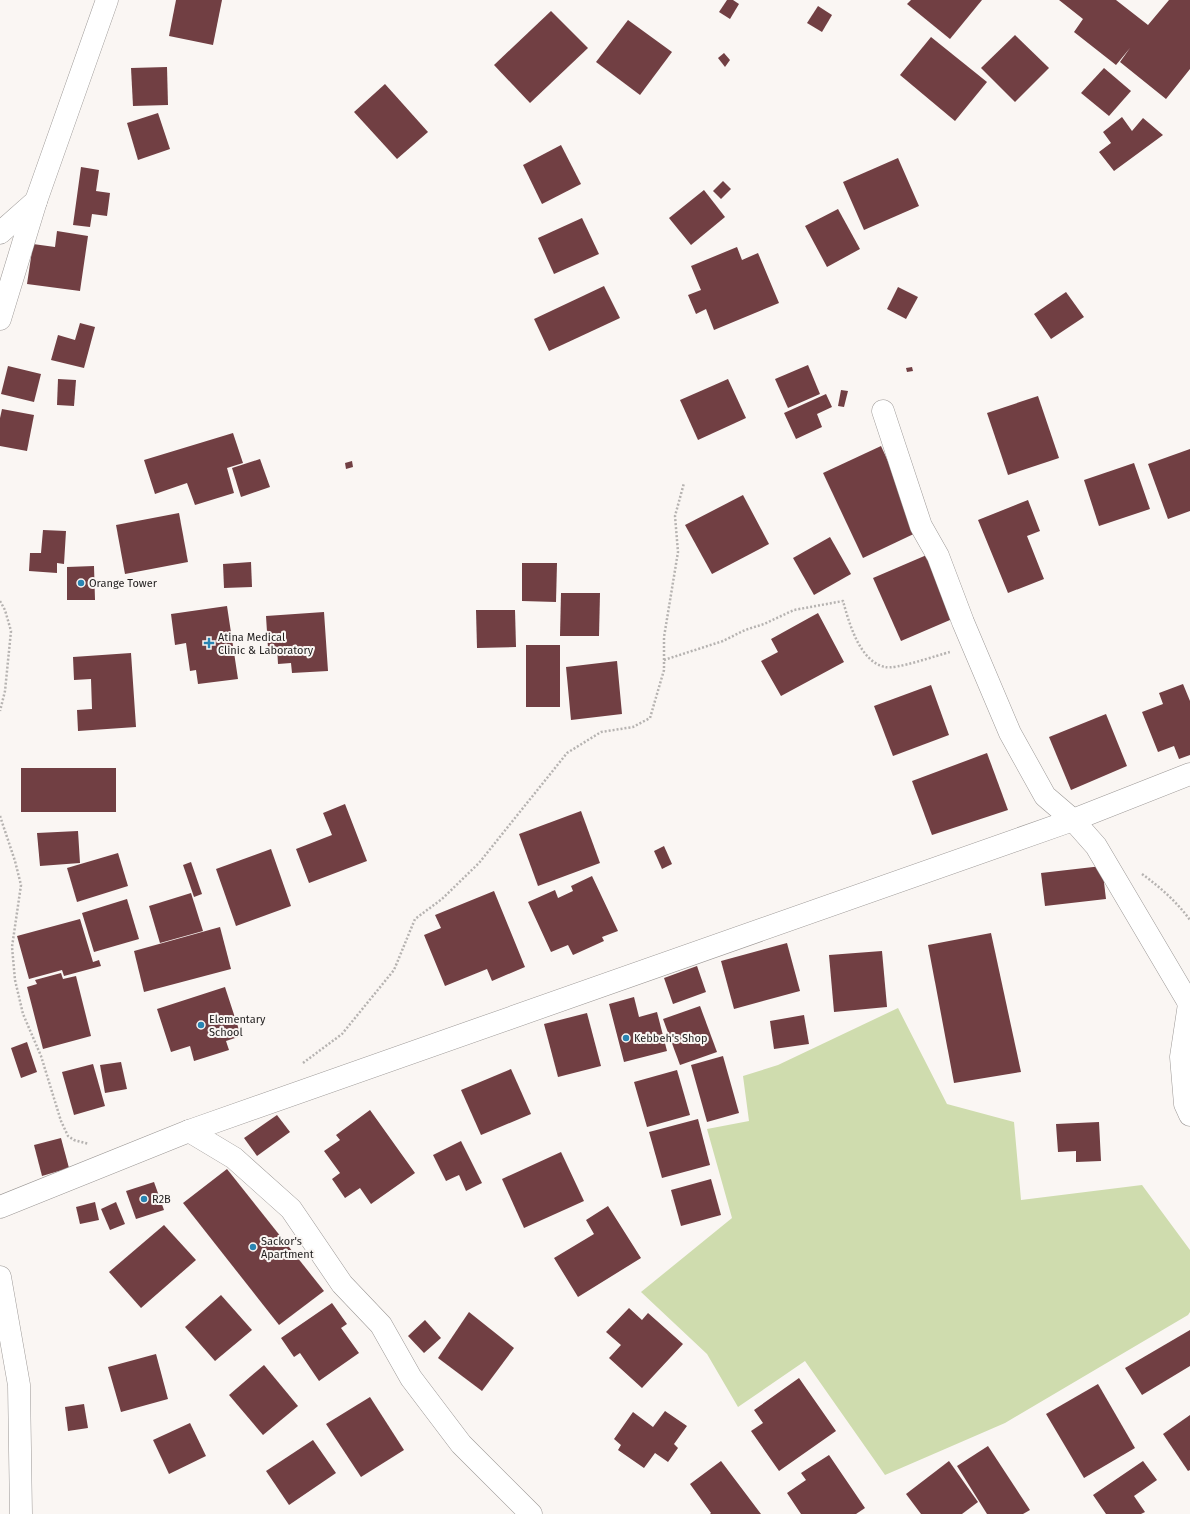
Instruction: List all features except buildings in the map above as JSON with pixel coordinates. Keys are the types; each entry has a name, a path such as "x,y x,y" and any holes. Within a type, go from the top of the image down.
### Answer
{"street":[{"path":"0,319 36,202 107,0"},
{"path":"0,233 36,202"},
{"path":"883,410 921,526 938,556 972,643 1010,733 1045,796 1073,820 1096,846 1189,1004 1181,1057 1184,1104 1190,1115"},
{"path":"0,1207 189,1131 1073,820 1190,774"},
{"path":"189,1131 234,1158 290,1209 342,1284 381,1325 411,1378 461,1444 531,1514"},
{"path":"0,1277 19,1385 21,1514"}],"path":[{"path":"298,1067 342,1034 394,970 415,919 442,899 479,863 567,753 601,732 633,727 650,718 664,670 664,637 678,552 675,516 684,483"},
{"path":"0,601 5,610 10,631 5,691 0,711"},
{"path":"664,660 723,641 745,630 764,624 794,610 843,601 850,625 870,661 886,668 940,655 957,650 972,643"},
{"path":"0,816 15,861 20,885 12,947 15,980 23,1014 41,1056 60,1121 68,1136 74,1140 95,1145"}],"green space":[{"path":"898,1008 947,1104 1014,1122 1021,1200 1142,1185 1190,1250 1190,1312 1188,1315 1005,1423 885,1475 805,1361 738,1407 707,1354 641,1292 732,1218 707,1129 749,1121 743,1076 778,1065"}],"place":[{"name":"Orange Tower","path":"81,583"},
{"name":"Atina Medical Clinic & Laboratory","path":"209,643"},
{"name":"Elementary School","path":"201,1025"},
{"name":"Kebbeh's Shop","path":"626,1038"},
{"name":"R2B","path":"144,1199"},
{"name":"Sackor's Apartment","path":"253,1247"}]}
